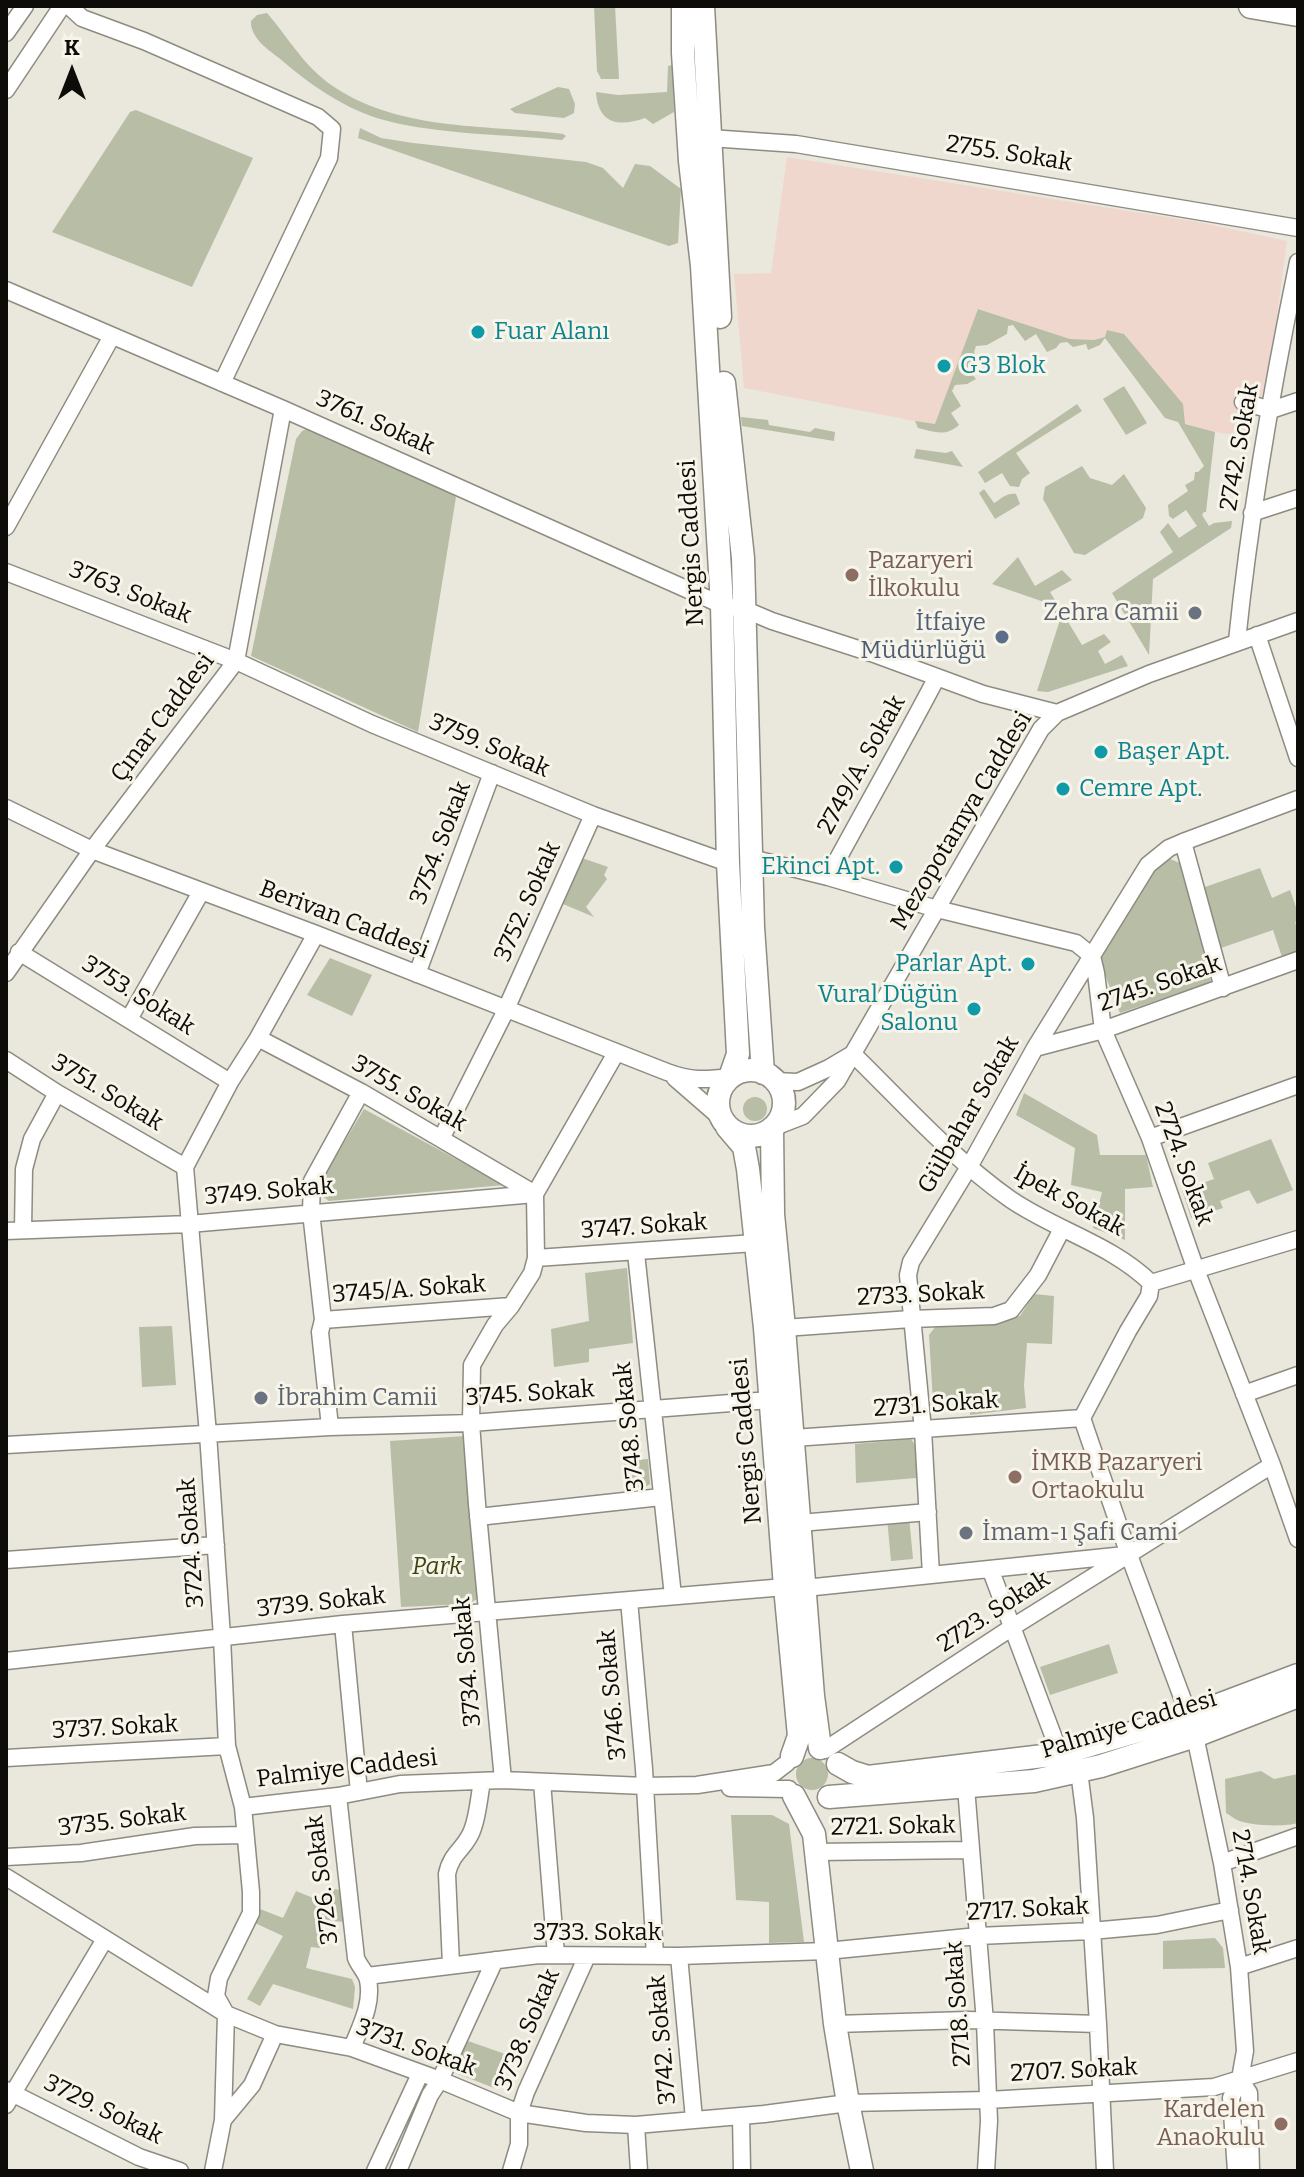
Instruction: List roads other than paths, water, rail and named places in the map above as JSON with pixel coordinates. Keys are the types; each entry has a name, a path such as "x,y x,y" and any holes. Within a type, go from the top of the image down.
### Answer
{"highway":[{"path":"1251,6 1298,14"}],"main road":[{"name":"Nergis Caddesi","path":"683,6 690,161 702,266 740,861 753,927 769,1077"},
{"name":"Nergis Caddesi","path":"703,6 725,405 746,610 738,1054 730,1077"},
{"path":"751,1070 769,1077 783,1094 782,1115 772,1128 759,1135 737,1133 724,1122 717,1107 722,1086 740,1072 751,1070"},
{"name":"Nergis Caddesi","path":"724,1122 744,1147 748,1169 770,1400 795,1588 813,1696 828,1754"},
{"name":"Nergis Caddesi","path":"772,1128 773,1214 800,1523 795,1588 799,1736 790,1760"},
{"name":"Palmiye Caddesi","path":"827,1798 1034,1781 1079,1771 1192,1726 1298,1675"},
{"name":"Palmiye Caddesi","path":"828,1754 852,1772 868,1777 962,1767 1060,1754 1192,1726 1298,1696"},
{"path":"792,1792 811,1802 827,1798 835,1791 840,1773 828,1754 808,1748 790,1760 785,1772 792,1792 815,1843 835,2024 862,2171"},
{"path":"815,1843 827,1798"}],"street":[{"path":"6,33 25,6"},
{"path":"6,90 62,6"},
{"path":"69,6 82,18 144,41 318,117 332,129 329,158 222,383"},
{"name":"2755. Sokak","path":"710,138 796,144 1298,228"},
{"name":"2742. Sokak","path":"1237,641 1252,513 1298,262"},
{"name":"3761. Sokak","path":"6,290 283,409 722,605 746,610 983,694 1057,713"},
{"path":"6,527 112,336"},
{"path":"1243,402 1271,410 1298,401"},
{"name":"Çınar Caddesi","path":"6,973 92,850 236,661 283,409"},
{"path":"1252,513 1298,498"},
{"name":"3763. Sokak","path":"6,572 236,661"},
{"name":"Mezopotamya Caddesi","path":"772,1128 803,1116 837,1081 1041,729 1057,713 1149,674 1298,621"},
{"path":"1257,635 1298,758"},
{"name":"3759. Sokak","path":"236,661 372,724 593,815 740,861 828,877 937,909"},
{"name":"2749/A. Sokak","path":"828,877 937,677"},
{"name":"3754. Sokak","path":"417,974 492,773"},
{"name":"Gülbahar Sokak","path":"931,1575 923,1430 908,1275 911,1262 969,1167 1035,1048 1148,865 1169,848 1298,799"},
{"name":"Berivan Caddesi","path":"6,808 92,850 667,1072"},
{"name":"3752. Sokak","path":"441,1139 506,1008 593,815"},
{"path":"1183,842 1223,988"},
{"path":"129,1019 201,892"},
{"path":"937,909 1076,943 1092,956"},
{"path":"185,1167 230,1082 316,934"},
{"name":"3753. Sokak","path":"19,952 230,1082"},
{"name":"2724. Sokak","path":"1092,956 1103,1030 1150,1138 1196,1270 1272,1465 1292,1502 1298,1539"},
{"name":"2745. Sokak","path":"1035,1048 1103,1030 1298,960"},
{"name":"3755. Sokak","path":"258,1038 361,1092 535,1194"},
{"path":"535,1194 616,1053"},
{"path":"769,1077 798,1082 853,1054"},
{"name":"İpek Sokak","path":"853,1054 969,1167 1011,1200 1121,1258 1151,1283"},
{"name":"3751. Sokak","path":"6,1060 185,1167"},
{"path":"667,1072 703,1081 730,1077"},
{"path":"667,1072 724,1122"},
{"path":"1150,1138 1298,1085"},
{"path":"323,1320 311,1212 312,1181 361,1092"},
{"path":"15,1231 24,1169 32,1139 57,1093"},
{"name":"3724. Sokak","path":"185,1167 208,1434 227,1746 243,1807 251,1913 219,1978 216,1996 226,2014 223,2120 213,2171"},
{"name":"3749. Sokak","path":"15,1231 189,1224 535,1194"},
{"name":"3734. Sokak","path":"503,1780 478,1517 471,1423 472,1365 495,1325 532,1273 536,1258 535,1194"},
{"name":"2733. Sokak","path":"784,1328 994,1316 1011,1310 1038,1275 1062,1229"},
{"path":"1082,1418 1149,1296 1151,1283 1298,1239"},
{"name":"3747. Sokak","path":"536,1258 755,1243"},
{"name":"3748. Sokak","path":"636,1253 673,1596"},
{"name":"3745/A. Sokak","path":"330,1427 320,1332 323,1320 511,1306"},
{"path":"1244,1394 1298,1375"},
{"name":"3745. Sokak","path":"6,1445 330,1427 471,1423 770,1400"},
{"name":"2731. Sokak","path":"793,1438 1082,1418"},
{"name":"2714. Sokak","path":"1082,1418 1192,1726 1222,1863 1239,1967 1245,2051 1240,2079 1231,2098 1236,2171"},
{"name":"2723. Sokak","path":"828,1754 1011,1628 1272,1465"},
{"path":"478,1517 661,1497"},
{"path":"800,1523 928,1512"},
{"path":"6,1560 216,1545"},
{"name":"3739. Sokak","path":"6,1661 343,1624 991,1571 1129,1555"},
{"path":"991,1571 1060,1754"},
{"name":"3746. Sokak","path":"629,1600 645,1786 655,1956"},
{"path":"343,1624 359,1792"},
{"name":"3737. Sokak","path":"6,1758 227,1746"},
{"name":"Palmiye Caddesi","path":"697,1785 774,1773 790,1760"},
{"path":"1079,1771 1085,1818 1105,2171"},
{"name":"Palmiye Caddesi","path":"243,1807 338,1796 400,1784 503,1780 697,1785 792,1792"},
{"path":"451,1965 449,1862 466,1844 473,1828 482,1782"},
{"path":"542,1782 556,1955"},
{"name":"2718. Sokak","path":"966,1787 985,2022 988,2100 986,2171"},
{"name":"3726. Sokak","path":"338,1796 356,1958 367,1976 369,1993 367,2011 352,2048"},
{"name":"3735. Sokak","path":"6,1857 81,1853 195,1836 245,1835"},
{"path":"1222,1863 1298,1836"},
{"name":"2721. Sokak","path":"815,1843 971,1850"},
{"name":"3731. Sokak","path":"6,1877 226,2014 275,2034 352,2048 519,2113 586,2123 636,2125 848,2103"},
{"name":"2717. Sokak","path":"827,1951 978,1936 1157,1925 1230,1910"},
{"path":"8,2096 105,1939"},
{"path":"1239,1967 1298,1948"},
{"name":"3733. Sokak","path":"367,1976 556,1955 679,1956 827,1951"},
{"name":"3738. Sokak","path":"511,2171 519,2144 519,2113 526,2092 587,1956"},
{"name":"3742. Sokak","path":"679,1956 694,2119"},
{"path":"398,2171 430,2095 440,2080 495,1960"},
{"path":"835,2024 1098,2024"},
{"path":"223,2120 252,2085 275,2034"},
{"name":"2707. Sokak","path":"848,2103 988,2100 1214,2087 1298,2061"},
{"path":"375,2171 420,2074"},
{"name":"2714. Sokak","path":"1240,2079 1249,2093 1251,2171"},
{"name":"3729. Sokak","path":"8,2096 139,2157 180,2171"},
{"path":"741,2116 742,2171"},
{"path":"636,2125 639,2171"}],"place":[{"name":"Fuar Alanı","path":"478,332"},
{"name":"G3 Blok","path":"944,366"},
{"name":"Pazaryeri İlkokulu","path":"852,575"},
{"name":"Zehra Camii","path":"1195,613"},
{"name":"İtfaiye Müdürlüğü","path":"1002,637"},
{"name":"Başer Apt.","path":"1101,752"},
{"name":"Cemre Apt.","path":"1063,789"},
{"name":"Ekinci Apt.","path":"896,867"},
{"name":"Parlar Apt.","path":"1028,964"},
{"name":"Vural Düğün Salonu","path":"974,1009"},
{"name":"İbrahim Camii","path":"261,1398"},
{"name":"İMKB Pazaryeri Ortaokulu","path":"1015,1477"},
{"name":"İmam-ı Şafi Cami","path":"966,1533"},
{"name":"Kardelen Anaokulu","path":"1281,2124"}],"park label":[{"name":"Park","path":"437,1567"}]}
